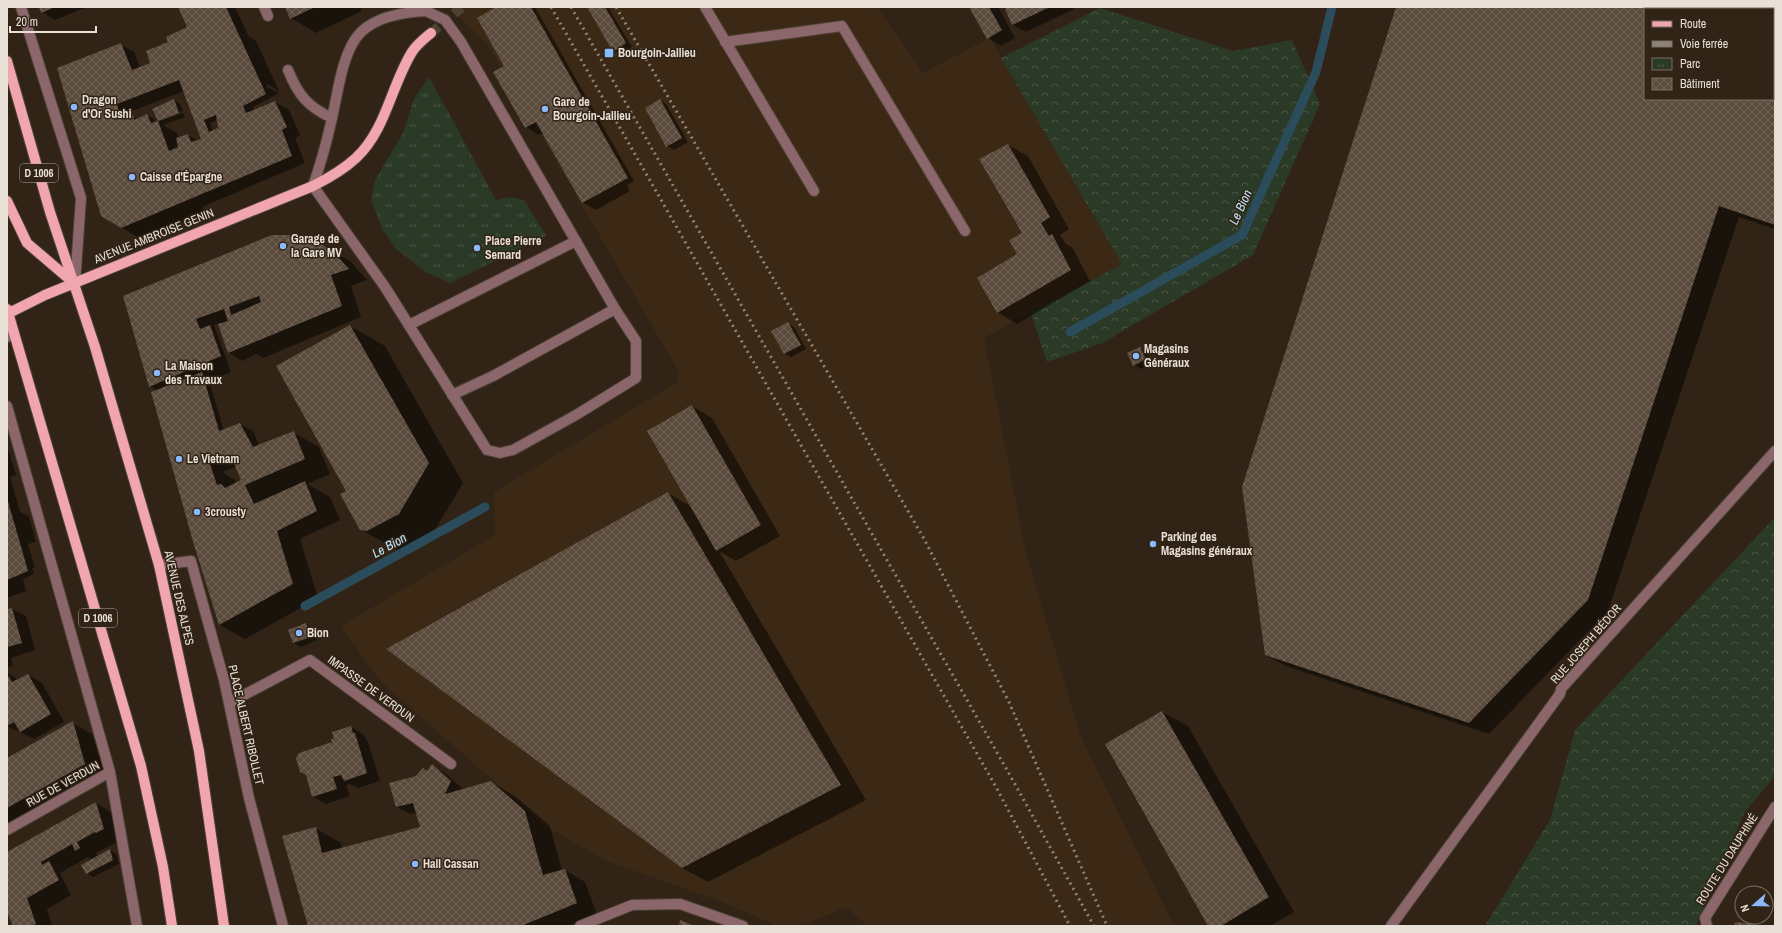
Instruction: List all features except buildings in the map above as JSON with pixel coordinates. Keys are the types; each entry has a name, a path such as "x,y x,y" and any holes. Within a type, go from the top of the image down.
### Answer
{"main road":[{"path":"313,186 338,173 357,157 382,120 412,51 431,33"},
{"name":"AVENUE DES ALPES","path":"7,61 50,212 75,284 159,565 199,751 224,926"},
{"name":"AVENUE AMBROISE GENIN","path":"8,312 45,295 75,284 99,272 313,186"},
{"path":"7,201 27,243 75,284"},
{"name":"D 1006","path":"8,312 141,766 163,867 172,926"}],"street":[{"path":"20,7 81,198 75,284"},
{"path":"705,7 814,191"},
{"path":"426,11 445,20 461,42 576,241 636,341 636,378 576,415 519,446 500,453 486,450 409,325 361,252 313,186 322,161 348,51 361,32 381,19 406,12 426,11"},
{"path":"725,42 842,26 965,231"},
{"path":"288,70 295,87 311,107 332,118"},
{"path":"409,325 576,241"},
{"path":"452,395 493,376 615,308"},
{"path":"7,337 8,312"},
{"path":"7,406 110,772 137,926"},
{"name":"RUE JOSEPH BÉDOR","path":"1390,926 1560,694 1561,689 1775,451"},
{"name":"PLACE ALBERT RIBOLLET","path":"159,565 191,561 229,703 249,798 283,926"},
{"name":"IMPASSE DE VERDUN","path":"229,703 310,660 451,764"},
{"name":"RUE DE VERDUN","path":"7,830 110,772"},
{"name":"ROUTE DU DAUPHINÉ","path":"1707,926 1705,918 1775,807"},
{"path":"580,926 632,905 680,904 743,926"}],"shaded area":[{"path":"448,7 877,7 923,73 990,38 1122,264 984,338 1026,553 1081,737 1174,926 868,926 846,907 801,926 778,926 717,900 609,862 546,827 379,680 341,626 495,535 494,492 676,383 679,372 488,44"}],"green space":[{"path":"1100,8 1233,51 1292,40 1320,104 1253,255 1102,343 1047,362 1031,313 1122,264 1001,58"},
{"path":"429,77 496,200 510,197 524,200 546,236 450,283 426,272 396,249 383,230 371,200 375,180 403,133 414,99"},
{"path":"1775,517 1775,776 1744,813 1696,926 1485,926 1550,820 1575,730"}],"waterway":[{"name":"Le Bion","path":"1070,332 1242,235 1316,72 1332,7"},
{"name":"Le Bion","path":"305,606 485,507"}],"tunnel":[{"path":"431,33 462,7"}],"railway":[{"path":"551,7 996,787 1070,926"},
{"path":"571,7 1011,777 1094,926"},
{"path":"616,7 923,537 1009,702 1107,926"}],"place":[{"name":"Bourgoin-Jallieu","path":"609,53"},
{"name":"Dragon d'Or Sushi","path":"74,107"},
{"name":"Gare de Bourgoin-Jallieu","path":"545,109"},
{"name":"Caisse d'Épargne","path":"132,177"},
{"name":"Garage de la Gare MV","path":"283,246"},
{"name":"Place Pierre Semard","path":"477,248"},
{"name":"Magasins Généraux","path":"1136,356"},
{"name":"La Maison des Travaux","path":"157,373"},
{"name":"Le Vietnam","path":"179,459"},
{"name":"3crousty","path":"197,512"},
{"name":"Parking des Magasins généraux","path":"1153,544"},
{"name":"Bion","path":"299,633"},
{"name":"Hall Cassan","path":"415,864"}]}
